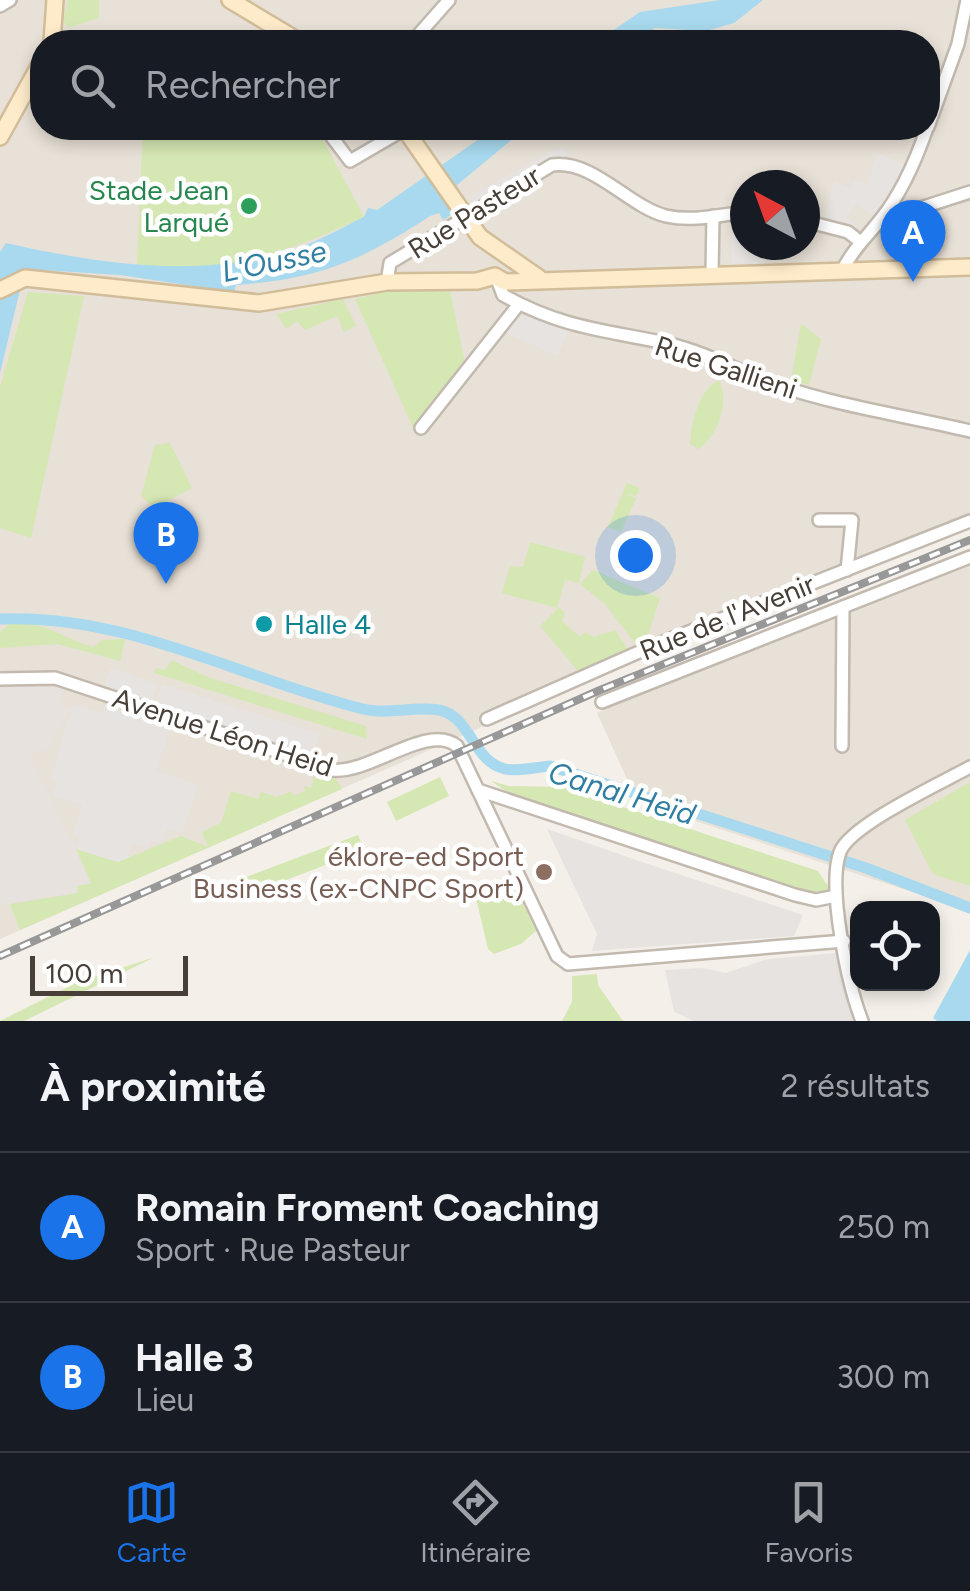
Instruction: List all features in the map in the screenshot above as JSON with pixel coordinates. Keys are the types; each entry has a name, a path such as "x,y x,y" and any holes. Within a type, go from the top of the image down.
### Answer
{"main road":[{"path":"230,0 280,30"},
{"path":"54,30 58,4"},
{"path":"0,137 30,90"},
{"path":"412,140 503,271"},
{"path":"0,290 25,278 259,303 387,282 477,281 503,271 539,278 970,267"}],"street":[{"path":"0,6 10,0"},
{"path":"422,30 448,0"},
{"path":"940,92 958,44 967,0"},
{"path":"334,140 350,161 384,140"},
{"path":"842,270 858,240 880,221 912,169 922,140"},
{"name":"Rue Pasteur","path":"387,282 392,262 552,165 570,166 663,215 690,220 730,214"},
{"path":"880,221 970,192"},
{"path":"712,273 713,216"},
{"path":"820,225 848,232 858,240"},
{"path":"421,428 519,304 504,294 503,271"},
{"name":"Rue Gallieni","path":"519,304 606,335 669,344 720,359 776,385 970,431"},
{"path":"819,520 852,520 847,570"},
{"name":"Rue de l'Avenir","path":"487,719 648,648 970,521"},
{"path":"602,702 970,556"},
{"path":"842,746 843,606"},
{"name":"Avenue Léon Heid","path":"0,680 55,678 333,770 353,769 443,738 458,746 558,956 568,964 844,941"},
{"path":"862,1021 836,896 840,851 855,833 970,767"},
{"path":"478,790 795,895 816,900 836,896"}],"shaded area":[{"path":"0,0 970,0 970,527 555,695 0,939"},
{"path":"562,146 567,155 475,205 469,196"},
{"path":"877,153 908,165 875,217 856,203 847,218 857,226 825,218 834,181 850,188 855,179 866,184"},
{"path":"732,260 766,263 732,264"},
{"path":"519,307 570,328 558,356 501,331"},
{"path":"970,550 970,911 631,800 627,779 597,713 605,709 600,696"},
{"path":"111,668 158,684 152,701 104,686"},
{"path":"44,684 64,689 60,704 70,708 51,748 31,754 91,883 79,893 0,906 0,689"},
{"path":"162,684 320,734 312,756 156,703"},
{"path":"73,704 101,713 105,706 171,727 157,771 198,785 182,833 167,828 162,844 151,841 148,849 133,844 128,858 118,862 76,849 80,838 73,835 82,805 52,795 57,781 50,778"},
{"path":"547,829 803,915 794,936 592,951 597,934"},
{"path":"836,953 855,1021 694,1021 674,1012 665,970 703,968 726,973 768,959"}],"green space":[{"path":"68,0 99,0 99,18 68,28 63,20"},
{"name":"Stade Jean Larqué","path":"142,140 323,140 364,217 254,258 196,268 137,264"},
{"path":"450,291 466,368 415,432 355,299 384,292"},
{"path":"28,292 84,296 31,538 0,528 0,387"},
{"path":"343,299 356,326 344,332 337,316 305,330 297,321 287,329 276,314"},
{"path":"801,324 821,339 809,385 791,380"},
{"path":"719,380 723,398 720,418 711,436 698,449 690,444 694,417 706,391"},
{"path":"170,443 192,488 154,508 141,496 155,445"},
{"path":"627,483 640,488 636,496 626,493 636,498 621,532 608,527"},
{"path":"530,542 585,557 579,583 565,580 557,608 502,593 510,566 523,567"},
{"path":"593,570 660,598 645,644 638,647 605,604 580,584"},
{"path":"559,607 565,613 562,621 580,637 585,632 594,637 615,630 629,651 580,673 540,626"},
{"path":"12,622 44,627 94,647 102,640 125,639 120,661 57,644 0,648 0,632"},
{"path":"172,660 207,677 366,726 367,739 154,673 156,668 165,670"},
{"path":"323,774 335,778 342,789 20,930 10,904 78,893 77,886 91,883 76,849 118,862 181,836 208,847 202,832 221,823 231,791 258,799 261,792 277,797 291,791 294,796 305,791 304,786 311,788 314,777"},
{"path":"440,777 449,796 396,821 387,802"},
{"path":"491,781 509,786 562,787 818,871 831,891 812,895 507,792"},
{"path":"970,782 970,886 933,874 905,820"},
{"path":"358,835 364,850 276,884 208,897 206,892"},
{"path":"513,883 536,931 521,944 494,954 488,949 476,898"},
{"path":"155,957 24,1021 0,1021 78,982"},
{"path":"597,974 598,985 623,1021 562,1021 572,1002 572,976"}],"water":[{"path":"720,0 763,0 734,23 710,30 614,30 640,12"},
{"name":"L'Ousse","path":"478,140 511,140 457,185 462,208 443,220 439,213 430,216 360,256 316,272 236,285 234,292 120,275 25,269 0,373 0,252 6,243 111,262 217,265 287,252 364,217 368,208 377,210"},
{"path":"970,950 970,1021 937,1021 933,1018"}],"waterway":[{"name":"Canal Heïd","path":"0,619 47,620 139,637 363,709 439,710 458,721 485,757 505,769 550,766 866,868 970,908"}],"railway":[{"path":"0,956 600,690 970,540"}],"place":[{"name":"Stade Jean Larqué","path":"249,206"},
{"name":"Romain Froment Coaching","path":"913,282"},
{"name":"Halle 3","path":"166,584"},
{"name":"Halle 4","path":"264,624"},
{"name":"éklore-ed Sport Business (ex-CNPC Sport)","path":"544,872"}]}
